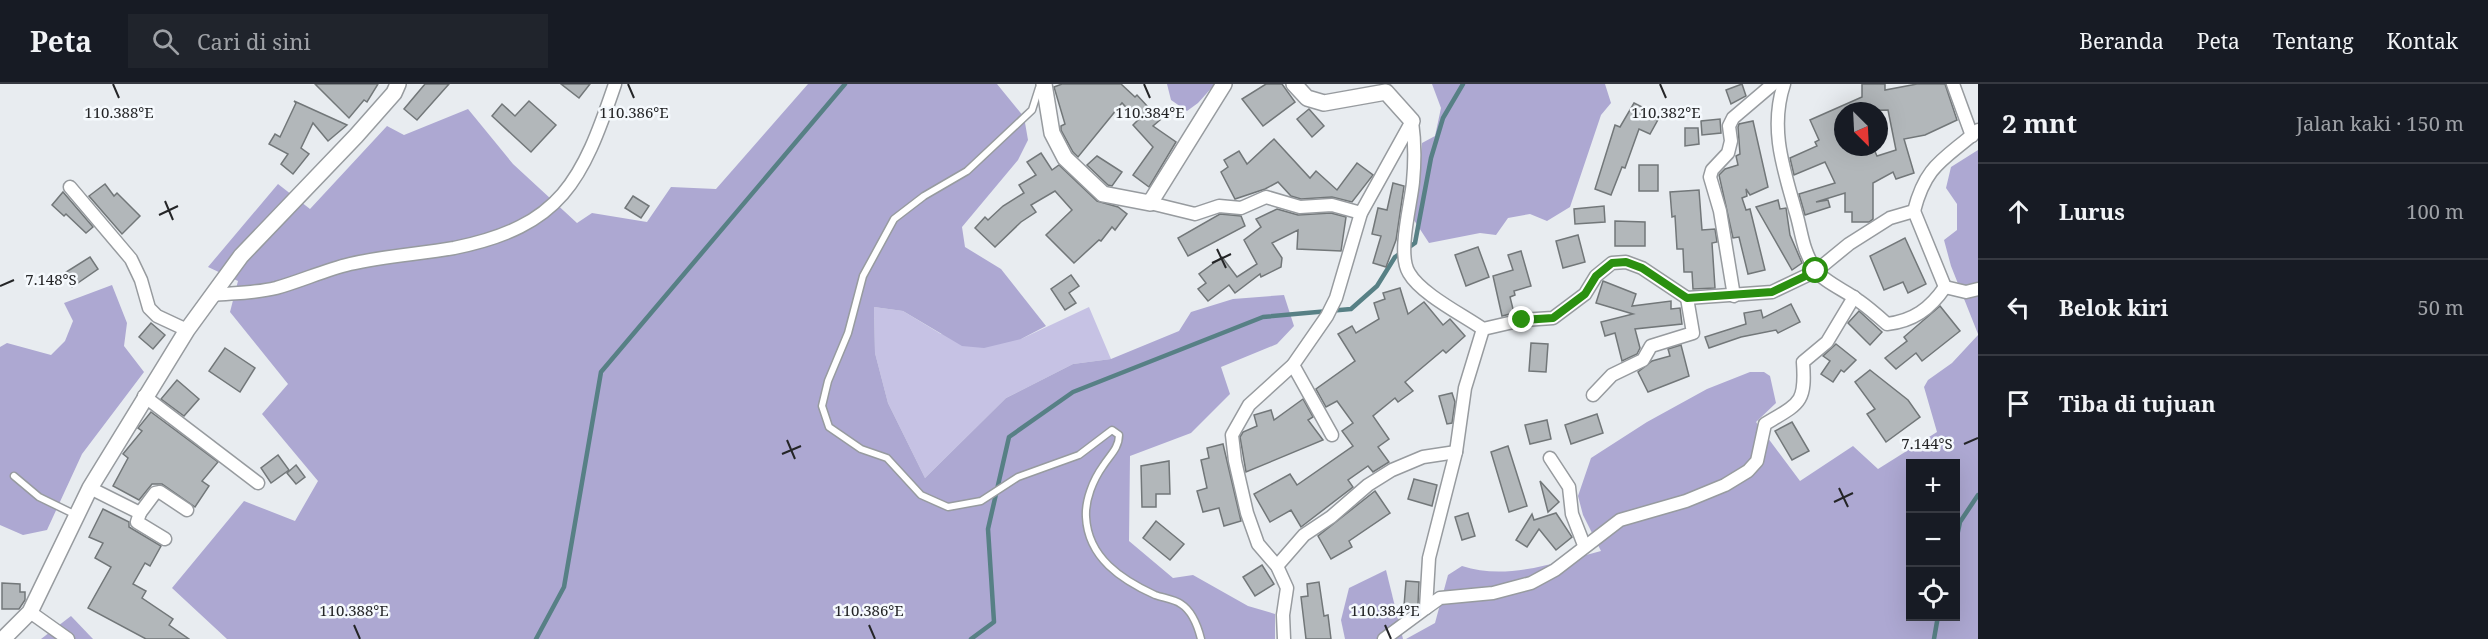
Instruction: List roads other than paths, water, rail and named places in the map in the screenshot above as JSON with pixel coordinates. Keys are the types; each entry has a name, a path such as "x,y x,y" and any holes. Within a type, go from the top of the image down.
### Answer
{"street":[{"path":"3,635 30,612 73,513 187,330 241,256 356,136 394,93 398,84"},
{"path":"213,295 275,288 350,264 453,248 501,236 542,216 568,191 589,151 615,84"},
{"path":"1044,84 1052,133 1065,158 1103,194 1195,214 1220,206 1241,208 1266,197 1300,207 1332,205 1361,213"},
{"path":"1150,203 1224,84"},
{"path":"1294,84 1307,98 1324,104 1386,92 1412,121 1415,146 1405,249 1408,273 1427,291 1483,329 1522,320 1553,318 1585,294 1596,276 1612,263 1626,262 1642,268 1687,298 1772,292 1816,271 1849,244 1890,218 1914,210"},
{"path":"1734,296 1720,211 1710,177 1712,170 1728,153 1731,141 1729,126 1733,118 1773,84"},
{"path":"1784,84 1778,101 1777,141 1787,189 1797,214 1800,236 1816,271 1854,297 1887,324 1905,322 1918,315 1934,303 1945,287"},
{"path":"1945,287 1914,210 1920,189 1930,169 1975,133 1953,84"},
{"path":"1284,639 1282,615 1287,588 1277,567 1257,544 1234,461 1232,435 1250,405 1293,365 1327,316 1336,298 1361,213 1412,121"},
{"path":"70,187 131,259 150,308 157,316 187,330"},
{"path":"1945,287 1966,292 1978,289"},
{"path":"1384,639 1440,598 1493,593 1531,583 1554,570 1584,545 1620,520 1700,496 1748,471 1756,461 1766,424 1796,406 1805,389 1803,362 1827,342 1854,297"},
{"path":"1593,395 1612,375 1643,360 1650,346 1693,333 1687,298"},
{"path":"1426,608 1429,558 1456,452 1465,388 1483,329"},
{"path":"1293,365 1332,435"},
{"path":"144,396 258,483"},
{"path":"1277,567 1304,535 1331,517 1368,485 1392,470 1423,457 1456,452"},
{"path":"1550,458 1569,487 1572,514 1584,545"},
{"path":"90,488 140,513"},
{"path":"165,539 136,522 155,493 160,492 187,510"},
{"path":"30,612 68,639"}],"lane":[{"path":"1039,84 1032,110 967,171 924,196 894,219 879,242 863,276 848,333 822,406 830,427 861,449 887,458 921,495 948,507 981,501 1018,477 1079,455 1112,430 1119,435 1119,444 1102,467 1088,496 1086,518 1091,541 1102,559 1125,581 1182,604 1195,621 1201,639"},
{"path":"14,476 39,496 73,513"}],"waterway":[{"path":"536,639 564,587 601,372 845,84"},
{"path":"971,639 994,622 988,529 1009,437 1073,392 1263,317 1351,309 1377,286 1395,257 1415,243 1431,158 1443,118 1463,84"},
{"path":"1960,522 1978,495"},
{"path":"1934,639 1937,621"}]}
